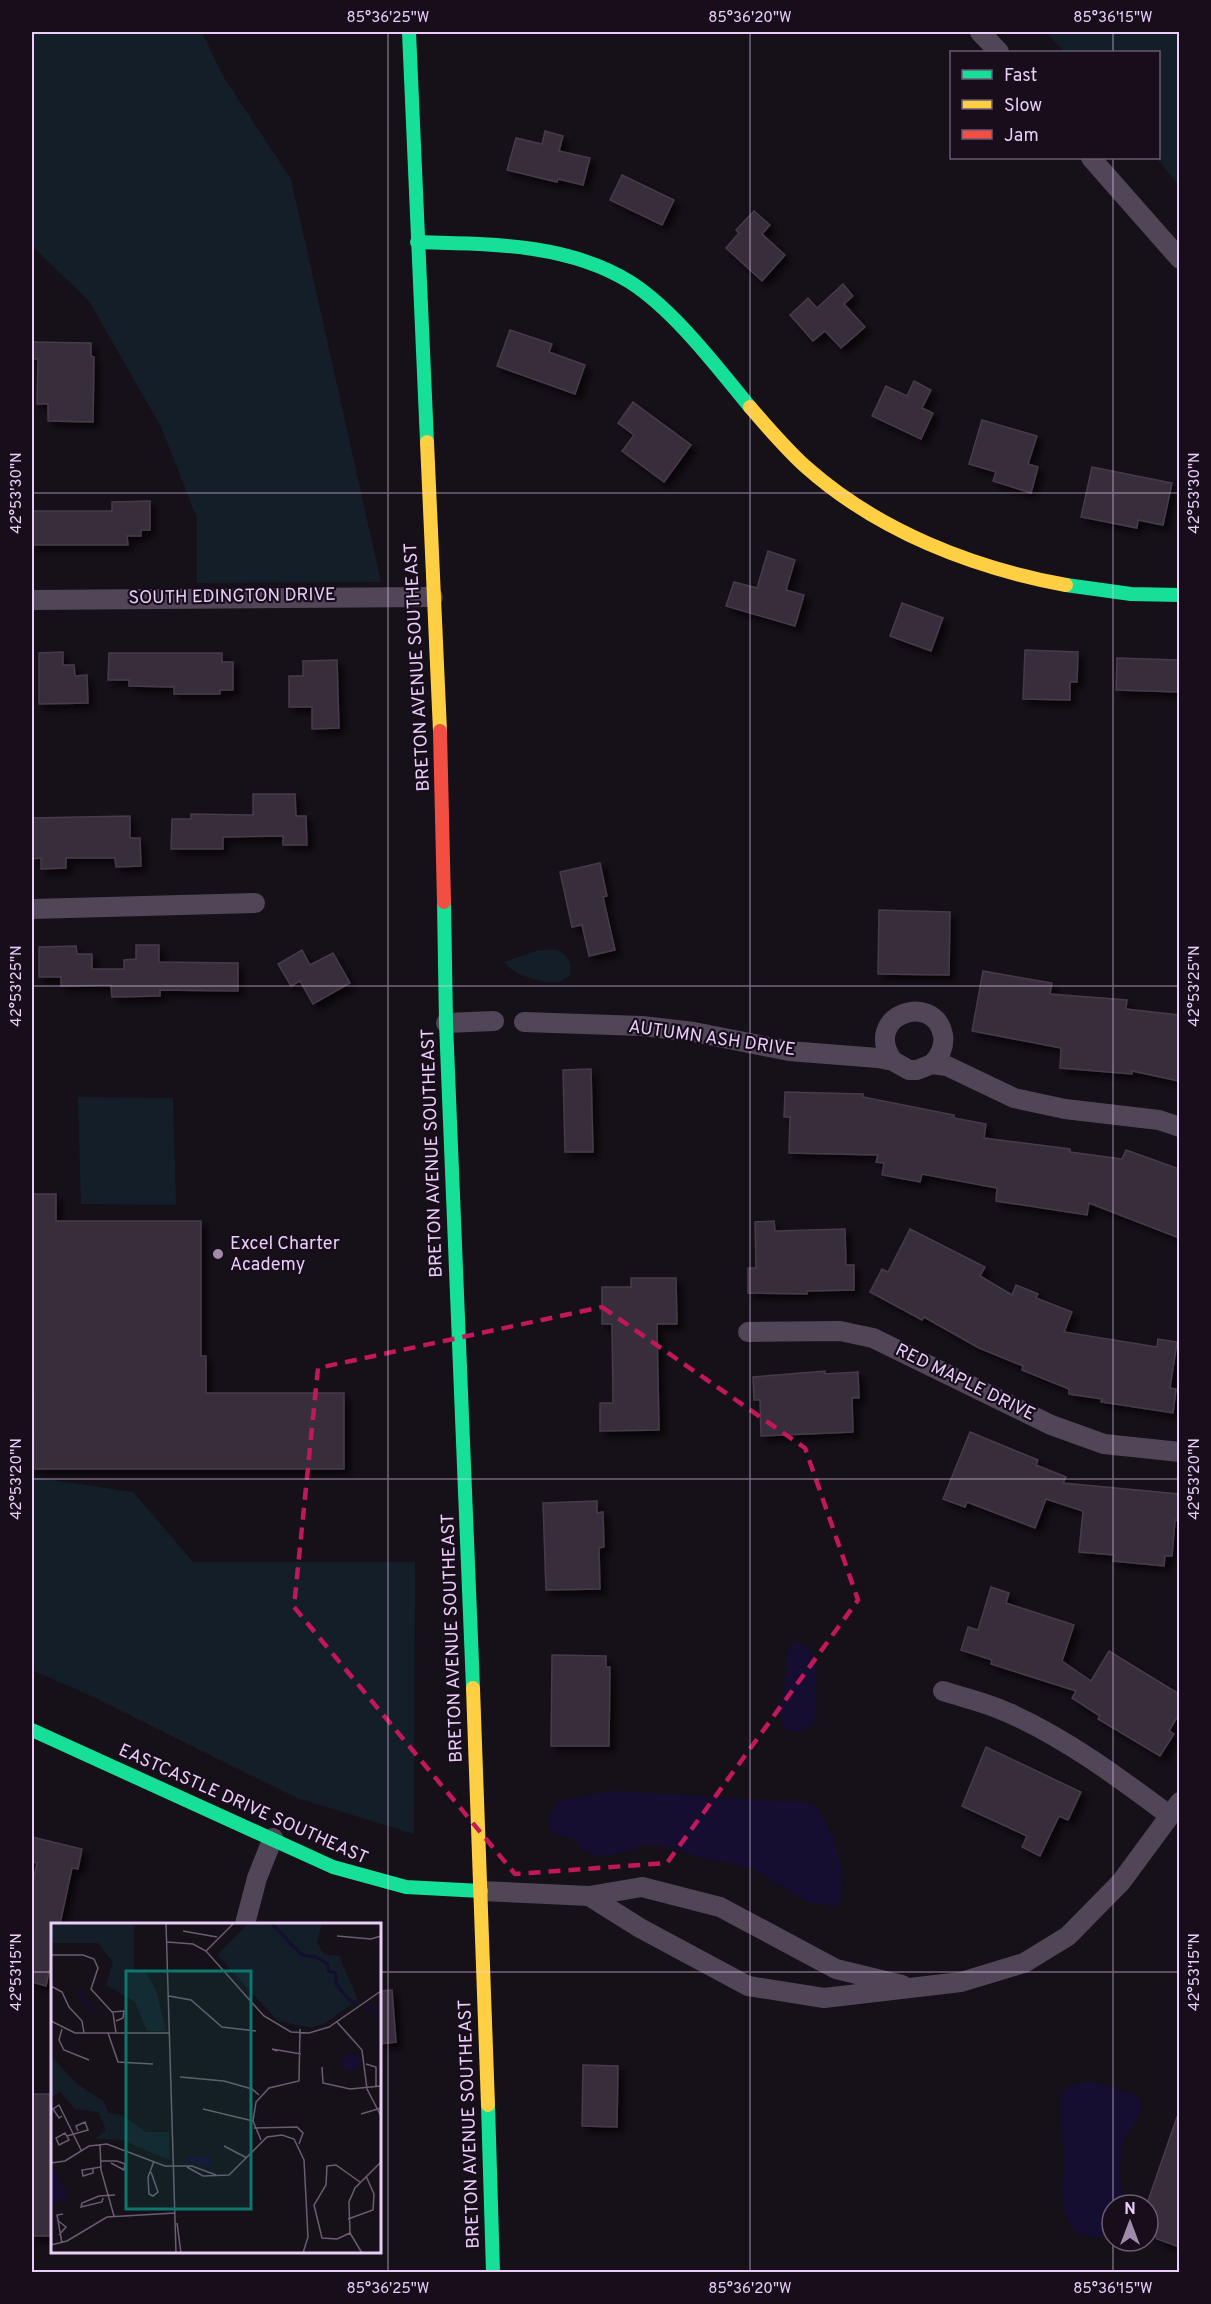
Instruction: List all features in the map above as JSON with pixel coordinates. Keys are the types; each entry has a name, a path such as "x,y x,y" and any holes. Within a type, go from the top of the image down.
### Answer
{"main road":[{"name":"BRETON AVENUE SOUTHEAST","path":"409,32 442,769 446,1023 481,1891 493,2272"},
{"path":"417,242 502,245 580,259 630,283 681,326 755,412 812,473 931,546 1004,573 1069,586 1140,595 1179,595"},
{"name":"EASTCASTLE DRIVE SOUTHEAST","path":"32,1730 333,1867 374,1883 437,1892 481,1891"}],"street":[{"path":"980,32 998,51"},
{"path":"1092,159 1179,259"},
{"name":"SOUTH EDINGTON DRIVE","path":"32,600 387,595 433,597"},
{"path":"32,909 255,903"},
{"path":"893,1061 885,1043 889,1025 895,1018 913,1011 931,1016 942,1031 958,1070"},
{"path":"446,1023 494,1021"},
{"name":"AUTUMN ASH DRIVE","path":"524,1022 642,1026 694,1032 789,1051 864,1056 893,1061 909,1070 917,1070 932,1064 958,1070 1014,1098 1065,1109 1159,1120 1179,1127"},
{"path":"932,1064 938,1058 944,1040"},
{"path":"864,1056 885,1043"},
{"name":"RED MAPLE DRIVE","path":"748,1332 840,1331 873,1338 1051,1425 1104,1444 1179,1452"},
{"path":"589,1896 639,1928 748,1986 824,1998 961,1982 1024,1963 1068,1936 1121,1882 1174,1808 1058,1737 1007,1712 943,1691"},
{"path":"245,1923 257,1878 273,1838"},
{"path":"481,1891 589,1896 642,1887 720,1907 836,1969 917,1988"}],"highlighted area":[{"path":"602,1307 805,1448 858,1600 667,1863 515,1874 294,1607 318,1368"}],"shaded area":[{"path":"32,32 202,32 223,76 291,179 381,582 197,583 197,518 161,427 89,301 32,246"},
{"path":"1046,32 1179,32 1179,185 1157,159 1160,159 1160,51 1063,51"},
{"path":"553,949 568,958 570,966 570,975 559,982 545,982 529,978 514,971 504,962 536,951"},
{"path":"78,1097 173,1098 176,1205 81,1204"},
{"path":"32,1477 133,1492 193,1562 415,1562 414,1834 297,1798 91,1696 32,1670"},
{"path":"792,1643 806,1646 815,1659 815,1721 809,1727 798,1731 786,1730 780,1713 787,1658"},
{"path":"612,1791 812,1803 825,1819 830,1830 841,1867 842,1893 838,1907 808,1902 755,1870 732,1863 709,1860 660,1845 642,1845 628,1852 595,1856 582,1850 573,1838 552,1834 548,1820 558,1801"},
{"path":"1095,2082 1137,2095 1142,2102 1139,2114 1125,2139 1121,2152 1121,2193 1100,2193 1100,2237 1087,2236 1076,2230 1068,2221 1064,2210 1064,2145 1059,2109 1064,2090 1078,2083"}],"building":[{"path":"545,131 563,136 559,151 590,158 583,185 558,179 557,182 507,170 516,138 542,144"},
{"path":"622,175 674,200 662,225 610,200"},
{"path":"754,211 770,225 762,234 785,255 762,281 726,248 739,233 736,230"},
{"path":"843,284 853,296 844,304 865,327 841,348 825,331 813,341 790,315 808,298 817,308"},
{"path":"510,330 552,344 549,352 585,365 575,394 497,366"},
{"path":"32,342 91,343 91,356 94,357 93,422 48,421 48,404 37,404 38,359 32,359"},
{"path":"914,381 931,390 922,408 933,413 921,439 872,416 886,386 907,396"},
{"path":"633,402 691,445 664,482 622,451 634,435 618,423"},
{"path":"982,420 1037,436 1028,464 1038,467 1031,493 993,481 996,472 969,464"},
{"path":"1092,467 1172,483 1163,525 1138,520 1137,528 1081,517"},
{"path":"150,501 150,530 141,530 141,536 127,536 128,545 32,545 32,511 112,511 112,502"},
{"path":"768,551 795,560 786,590 804,595 795,626 726,606 734,582 757,588"},
{"path":"902,603 943,618 931,651 890,636"},
{"path":"1025,650 1078,652 1077,682 1070,682 1070,700 1023,699"},
{"path":"63,652 63,665 74,665 75,676 87,675 88,703 39,704 39,653"},
{"path":"109,653 222,653 222,662 233,662 233,690 220,690 220,694 174,694 174,687 129,686 129,680 108,680"},
{"path":"1117,658 1179,660 1179,692 1116,690"},
{"path":"337,660 339,728 312,729 312,707 289,707 289,676 303,676 303,661"},
{"path":"253,794 295,794 296,816 306,816 307,845 283,845 283,836 223,837 223,849 171,849 172,819 191,819 191,814 253,815"},
{"path":"130,816 130,838 140,838 141,866 116,867 115,858 66,858 66,868 41,869 41,858 32,859 32,818"},
{"path":"600,863 607,896 603,897 615,950 589,956 582,925 572,927 560,872"},
{"path":"879,910 950,912 949,975 878,974"},
{"path":"136,945 159,945 159,962 238,963 238,991 160,990 160,996 112,997 111,985 61,986 61,977 39,977 39,947 76,946 77,954 92,954 92,969 124,969 124,960 136,959"},
{"path":"302,950 310,965 333,953 350,983 313,1004 300,981 291,986 278,964"},
{"path":"983,971 1052,983 1050,994 1127,1000 1126,1009 1179,1015 1179,1081 1132,1071 1132,1074 1060,1068 1061,1048 972,1031"},
{"path":"591,1069 593,1152 565,1152 563,1070"},
{"path":"785,1092 863,1094 863,1097 954,1115 954,1118 986,1124 984,1138 1070,1149 1070,1152 1122,1159 1126,1150 1179,1169 1179,1238 1089,1203 1087,1215 996,1201 997,1188 922,1174 920,1182 882,1175 884,1163 876,1162 878,1155 789,1153 790,1117 784,1117"},
{"path":"32,1194 56,1194 56,1221 201,1221 201,1356 206,1356 206,1393 344,1393 344,1469 34,1469"},
{"path":"774,1221 775,1231 845,1229 846,1265 854,1265 854,1290 807,1291 807,1294 748,1293 748,1268 756,1268 755,1222"},
{"path":"910,1229 985,1267 980,1276 1012,1295 1016,1285 1038,1294 1036,1298 1072,1312 1064,1332 1157,1347 1158,1339 1177,1342 1170,1388 1176,1389 1173,1413 1101,1402 1102,1399 1069,1394 1069,1389 1022,1370 1023,1366 979,1348 924,1317 922,1320 870,1292 882,1269 888,1272"},
{"path":"631,1278 676,1278 677,1324 657,1324 659,1430 600,1431 600,1403 613,1403 612,1324 602,1324 602,1287 631,1287"},
{"path":"825,1371 825,1374 858,1372 859,1398 852,1398 853,1432 761,1436 760,1400 754,1400 753,1377"},
{"path":"970,1432 1038,1460 1036,1465 1066,1477 1063,1483 1179,1494 1179,1521 1175,1520 1172,1556 1165,1556 1164,1566 1113,1561 1114,1555 1079,1552 1083,1511 1046,1499 1035,1528 967,1502 965,1507 943,1499"},
{"path":"597,1501 597,1513 603,1512 604,1547 599,1548 600,1589 546,1590 543,1503"},
{"path":"991,1587 1009,1593 1006,1603 1074,1625 1062,1661 1091,1681 1109,1651 1179,1694 1179,1714 1169,1731 1174,1734 1160,1756 1098,1719 1100,1716 1072,1698 1076,1691 991,1664 992,1660 961,1650 968,1627 978,1630"},
{"path":"552,1655 606,1656 606,1667 610,1667 609,1746 551,1746"},
{"path":"986,1747 1081,1792 1068,1820 1059,1816 1040,1856 1022,1847 1027,1836 962,1806"},
{"path":"32,1837 82,1849 78,1869 72,1868 60,1923 51,1923 51,1962 46,1986 32,1982 32,1887 37,1863 32,1862"},
{"path":"392,1990 396,2042 381,2044 381,1991"},
{"path":"583,2065 618,2066 617,2127 582,2126"},
{"path":"32,2094 51,2094 51,2236 32,2236"},
{"path":"1177,2117 1179,2117 1179,2247 1160,2240 1160,2193 1151,2193"}],"traffic: fast":[{"path":"409,32 427,442"},
{"path":"417,242 527,248 554,253 606,269 630,282 679,323 750,407"},
{"path":"1066,585 1131,594 1180,595"},
{"path":"444,902 446,1023 473,1688"},
{"path":"32,1730 333,1867 406,1887 481,1891"},
{"path":"488,2105 493,2272"}],"traffic: slow":[{"path":"750,407 806,467 834,490 895,528 962,557 1031,578 1066,585"},
{"path":"427,442 440,731"},
{"path":"473,1688 488,2105"}],"traffic: jam":[{"path":"440,731 444,902"}],"place":[{"name":"Excel Charter Academy","path":"218,1254"}]}
